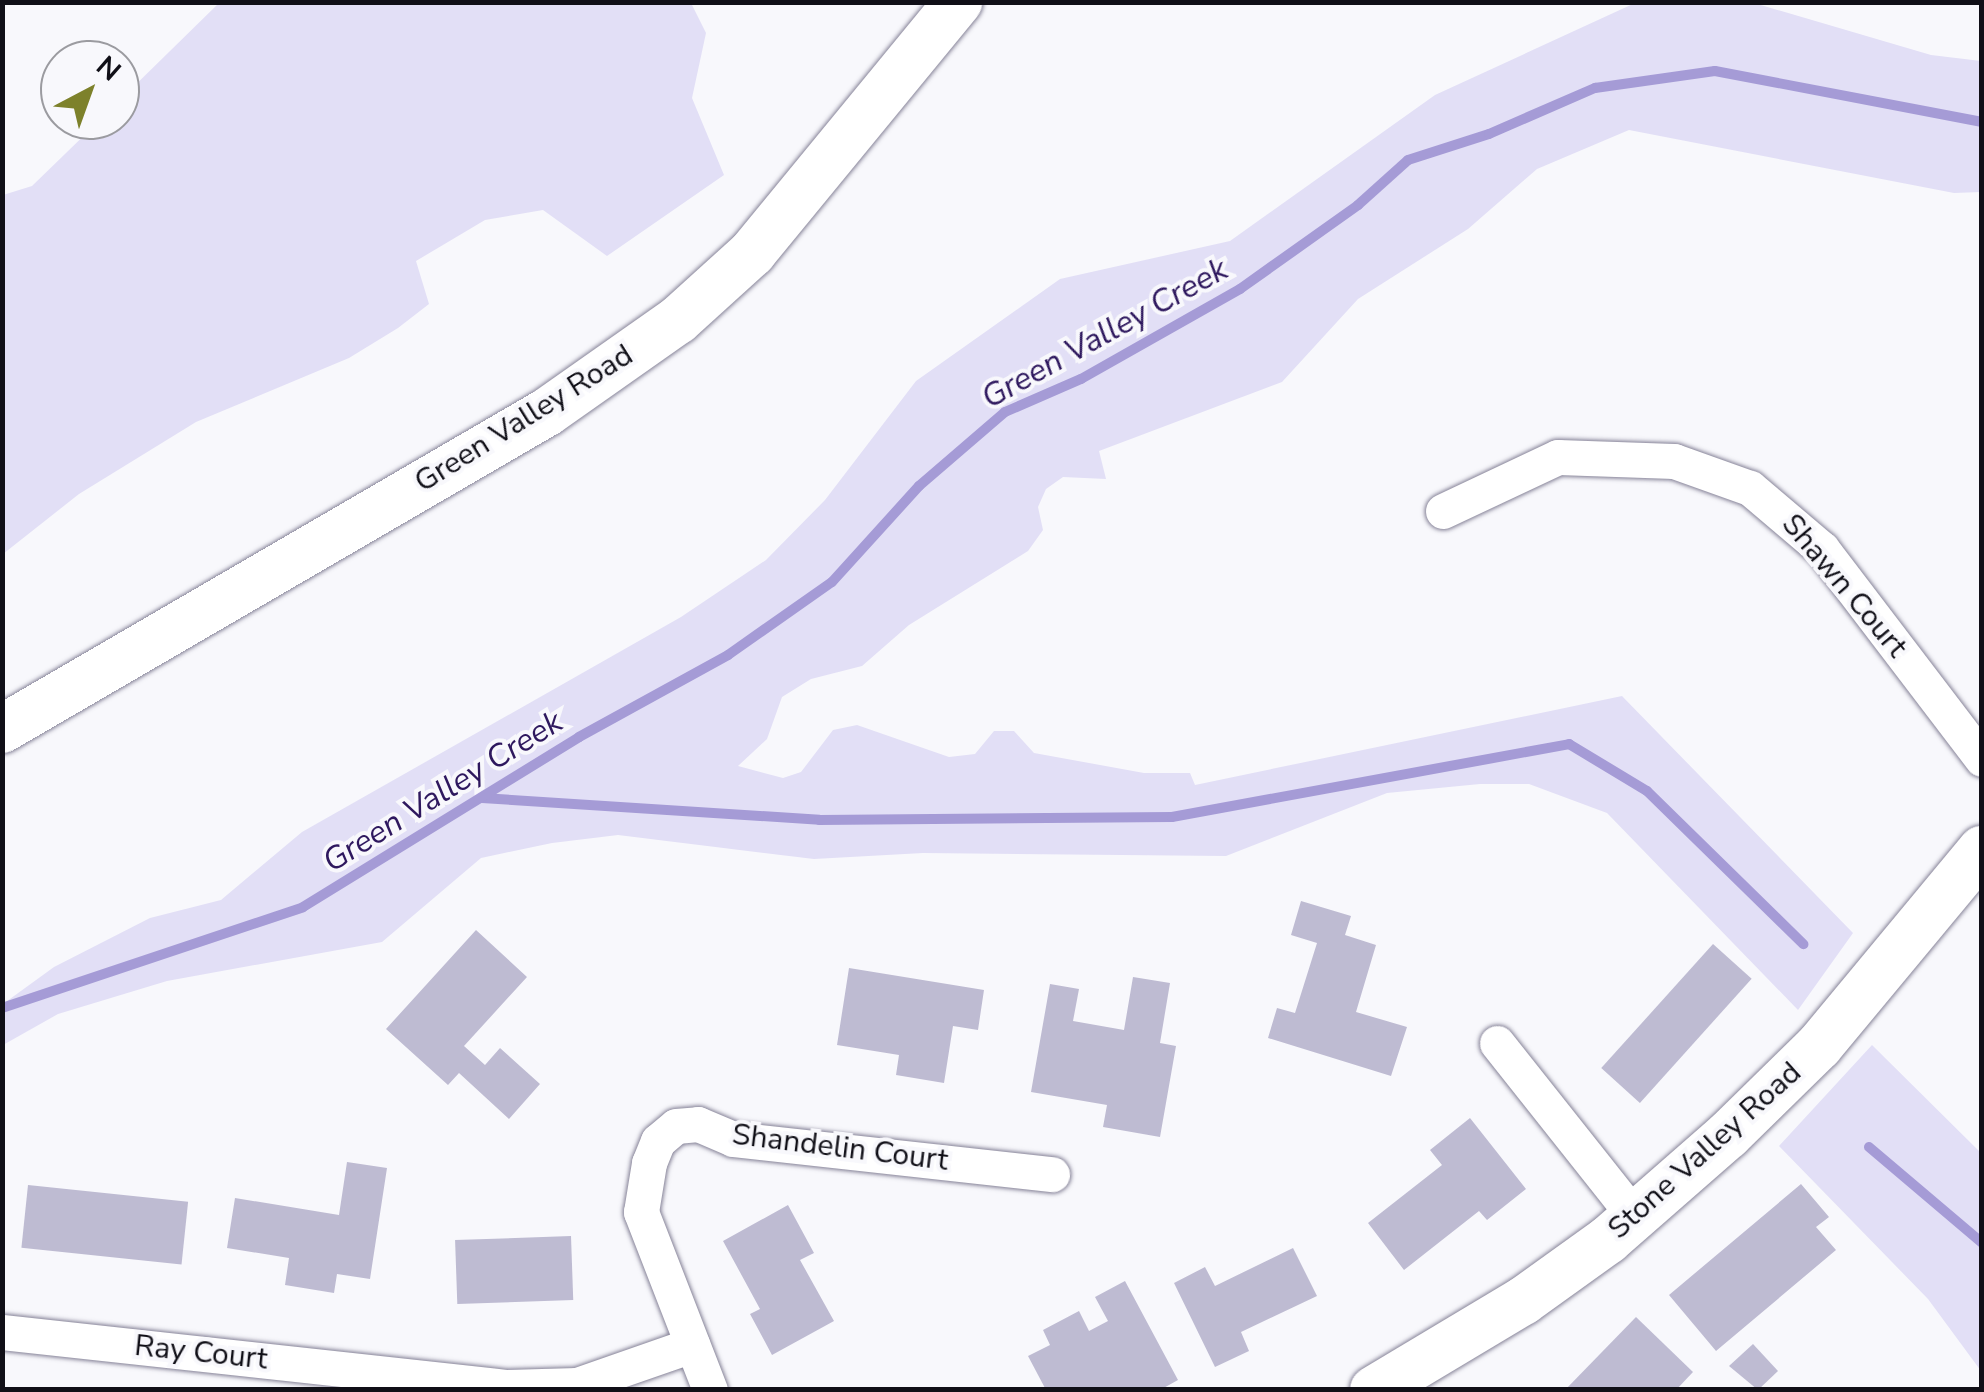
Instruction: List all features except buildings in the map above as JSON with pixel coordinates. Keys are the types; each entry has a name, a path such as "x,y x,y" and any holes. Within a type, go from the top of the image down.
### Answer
{"street":[{"name":"Green Valley Road","path":"2,728 547,412 678,320 752,253 958,2"},
{"name":"Shawn Court","path":"1443,511 1558,457 1674,461 1750,488 1822,549 1982,759"},
{"name":"Stone Valley Road","path":"1401,1384 1523,1302 1635,1217 1819,1046 1982,850"},
{"path":"1497,1042 1635,1217"},
{"name":"Shandelin Court","path":"710,1390 642,1212 649,1163 658,1141 676,1126 698,1124 734,1139 1052,1174"},
{"name":"Ray Court","path":"2,1332 507,1386 577,1385 692,1345"}],"shaded area":[{"path":"219,3 691,3 706,33 692,98 724,175 607,256 543,210 485,220 416,261 429,304 398,328 349,358 196,422 79,494 3,554 3,195 32,186 79,140 140,140 140,80"},
{"path":"1635,3 1754,3 1931,55 1981,61 1981,192 1954,193 1629,130 1537,169 1468,229 1358,299 1282,382 1099,451 1106,479 1063,477 1046,489 1038,507 1043,530 1028,551 909,625 862,666 811,679 782,697 767,739 738,766 783,778 801,772 833,730 857,725 949,757 975,754 994,731 1014,731 1034,753 1144,773 1190,773 1195,785 1622,696 1853,933 1798,1010 1607,813 1529,784 1480,784 1387,793 1226,856 923,853 814,859 618,835 552,843 481,858 382,942 167,981 58,1014 3,1045 3,1004 54,967 150,918 221,900 302,832 681,617 766,560 825,500 916,381 1060,279 1230,241 1435,95"},
{"path":"1872,1045 1981,1153 1981,1371 1928,1299 1779,1146"}],"waterway":[{"name":"Green Valley Creek","path":"2,1008 303,907 579,737 728,655 832,582 919,486 1005,412 1081,379 1240,289 1358,205 1408,160 1489,134 1595,88 1715,71 1982,122"},
{"path":"482,798 819,820 1172,817 1569,744 1647,791 1803,944"},
{"path":"1869,1147 1982,1243"}]}
